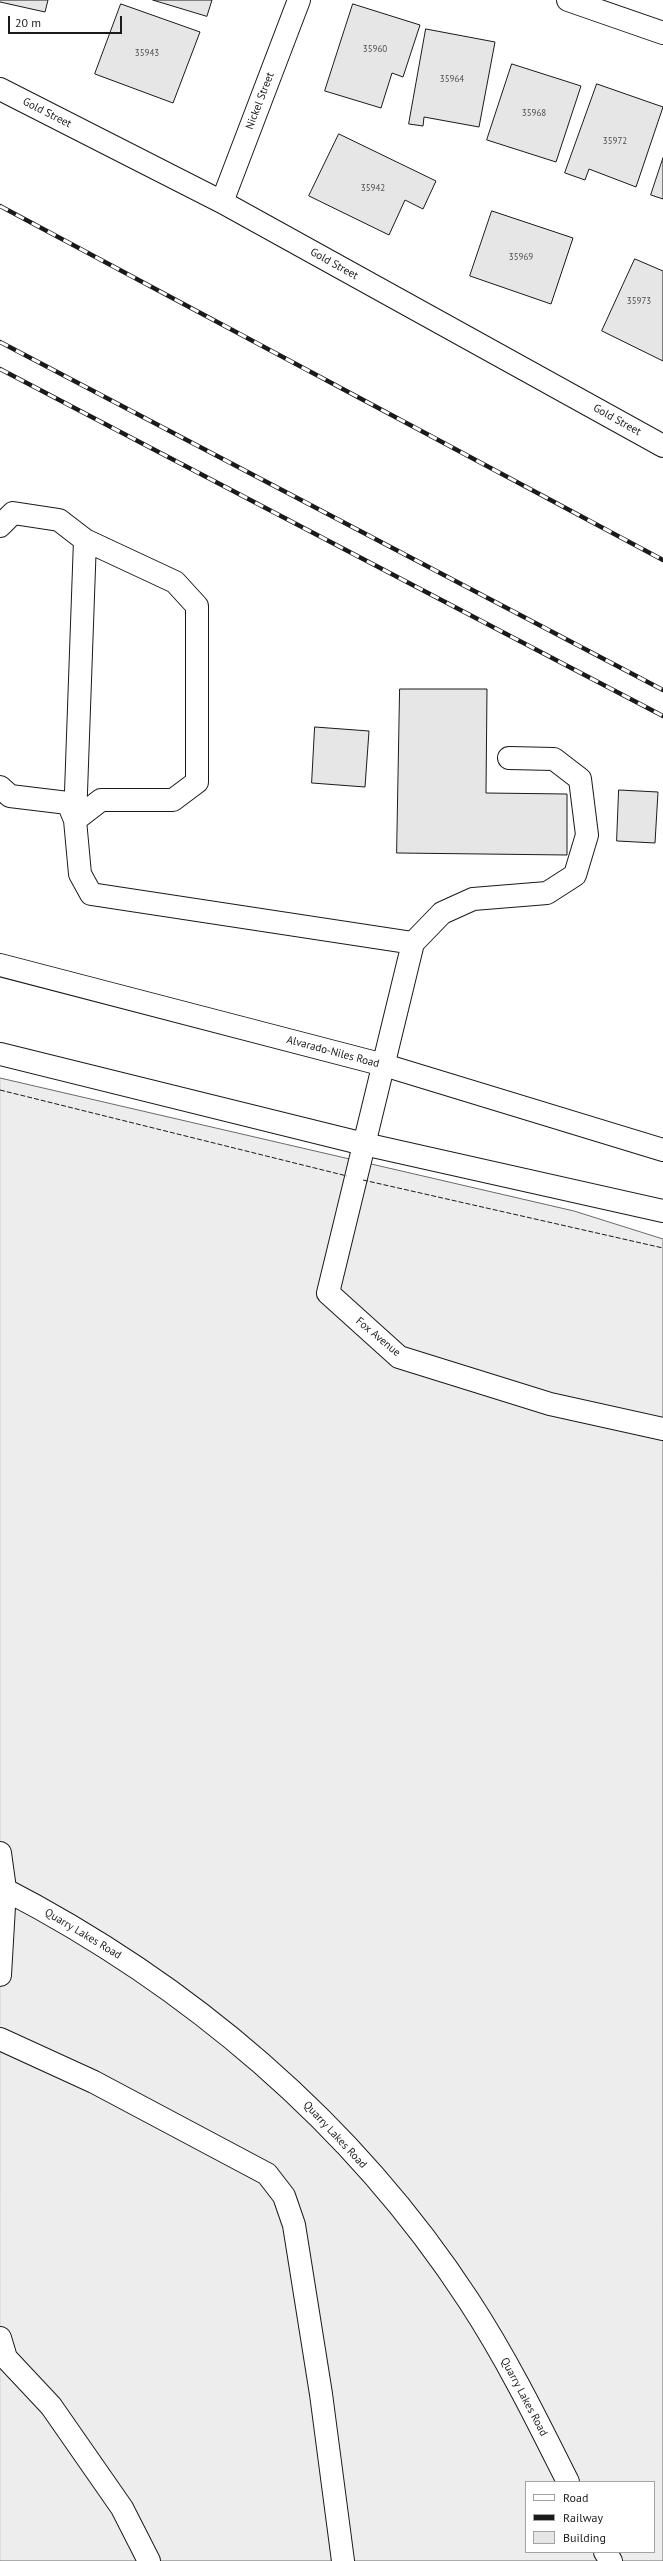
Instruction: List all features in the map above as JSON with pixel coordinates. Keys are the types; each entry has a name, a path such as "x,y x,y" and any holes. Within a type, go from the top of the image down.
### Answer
{"street":[{"name":"Nickel Street","path":"222,202 299,0"},
{"path":"568,0 663,33"},
{"name":"Gold Street","path":"0,89 222,202 663,446"},
{"path":"0,526 13,513 59,520 85,540 175,582 197,606 198,782 173,800 101,800 75,820"},
{"path":"85,540 75,820 80,874 91,894 413,943 442,913 473,899 547,893 575,874 587,835 580,779 554,759 509,758"},
{"path":"0,787 10,796 68,803 75,820"},
{"name":"Fox Avenue","path":"413,943 328,1293 399,1357 550,1404 663,1429"},
{"name":"Alvarado-Niles Road","path":"0,965 384,1065 663,1150"},
{"path":"0,1054 364,1144 663,1211"},
{"path":"0,1853 2,1888 0,1974"},
{"name":"Quarry Lakes Road","path":"2,1888 86,1934 168,1988 245,2049 309,2106 366,2168 420,2232 469,2300 512,2371 567,2481"},
{"path":"0,2039 94,2082 267,2174 284,2196 294,2225 321,2394 342,2561"},
{"path":"0,2338 6,2358 51,2406 122,2508 149,2561"}],"shaded area":[{"path":"0,1078 574,1211 663,1239 663,2561 0,2561"}],"building":[{"path":"0,0 48,0 45,12 0,2"},
{"path":"153,0 212,0 207,16"},
{"path":"121,4 200,32 173,103 95,74"},
{"path":"353,4 420,25 403,77 392,73 381,108 325,91"},
{"path":"426,29 495,42 479,127 424,117 423,126 409,124"},
{"path":"512,64 581,86 556,162 487,140"},
{"path":"597,84 663,107 636,187 589,169 585,180 565,173"},
{"path":"339,134 436,181 423,209 405,200 389,235 309,196"},
{"path":"663,158 663,199 651,195"},
{"path":"492,211 573,238 551,304 470,276"},
{"path":"635,259 663,271 663,361 602,331"},
{"path":"400,689 487,689 486,793 567,794 567,855 397,853"},
{"path":"315,727 369,731 365,787 312,783"},
{"path":"619,790 658,792 655,843 617,841"}],"railway":[{"path":"0,206 663,560"},
{"path":"0,342 663,690"},
{"path":"0,369 663,716"}],"fence":[{"path":"0,1090 347,1176"},
{"path":"363,1180 663,1248"}]}
